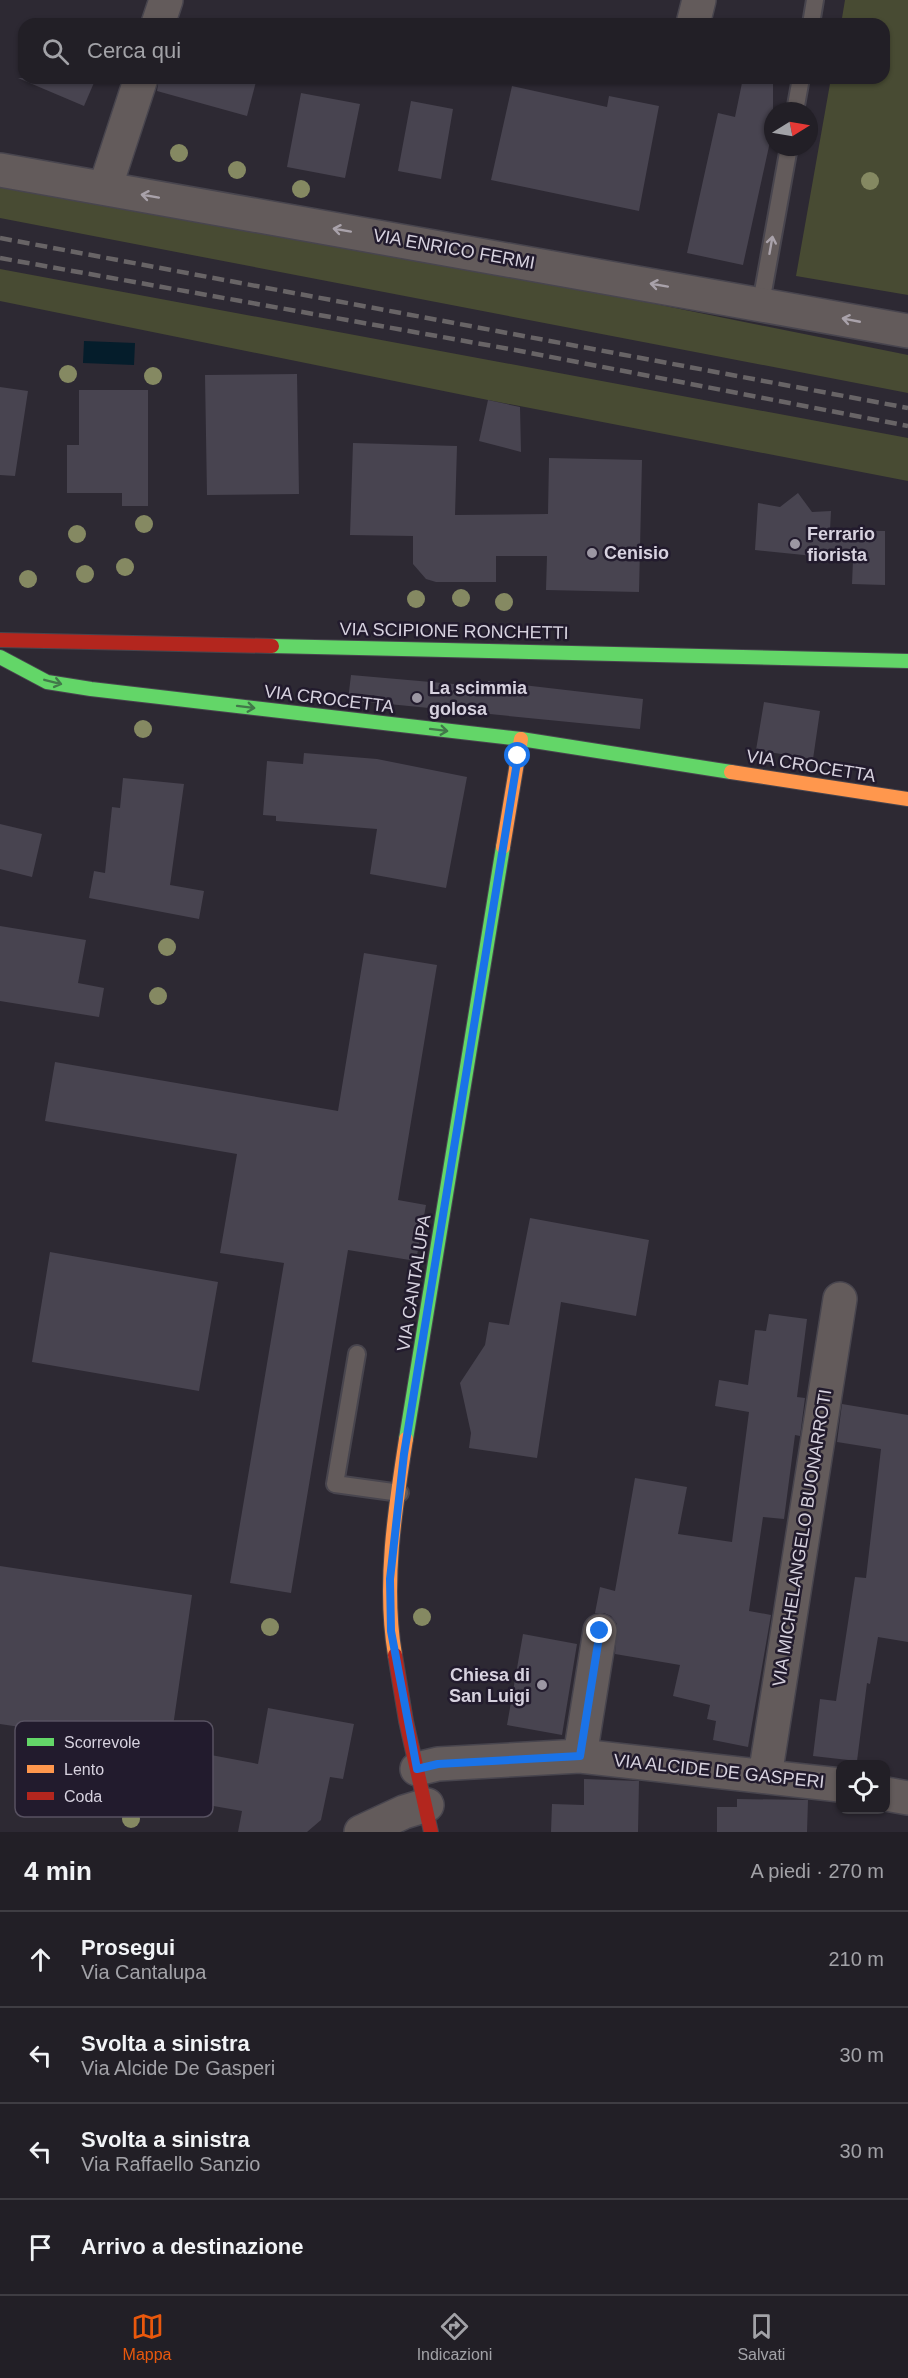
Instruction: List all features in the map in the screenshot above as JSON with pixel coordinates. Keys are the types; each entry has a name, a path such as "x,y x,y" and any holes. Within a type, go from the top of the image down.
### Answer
{"street":[{"path":"160,18 166,0"},
{"path":"694,18 699,0"},
{"path":"105,188 139,84"},
{"name":"VIA ENRICO FERMI","path":"0,170 761,303 908,331"},
{"name":"VIA SCIPIONE RONCHETTI","path":"0,640 908,661"},
{"name":"VIA CROCETTA","path":"0,657 47,682 91,689 521,739 908,799"},
{"name":"VIA CANTALUPA","path":"429,1819 406,1721 389,1607 404,1454 521,739"},
{"name":"VIA MICHELANGELO BUONARROTI","path":"765,1776 840,1299"},
{"path":"580,1756 600,1631"},
{"name":"VIA ALCIDE DE GASPERI","path":"417,1769 438,1764 580,1756 836,1785"},
{"path":"890,1795 908,1798"},
{"path":"361,1832 405,1812 429,1819"}],"lane":[{"path":"812,18 815,0"},
{"path":"797,102 800,84"},
{"path":"761,303 787,156"},
{"path":"357,1354 335,1484 400,1493"}],"green space":[{"path":"845,0 908,0 908,295 796,276 830,84 890,84 890,18 842,18"},
{"path":"0,186 537,280 908,355 908,393 0,218"},
{"path":"0,269 908,438 908,481 488,400 0,301"}],"water":[{"path":"84,341 135,343 134,365 83,363"}],"building":[{"path":"32,84 93,84 84,106"},
{"path":"158,84 255,84 247,116 157,91"},
{"path":"742,84 773,84 773,102 764,102 764,156 767,156 743,265 687,253 718,113 735,117"},
{"path":"512,86 607,107 609,96 659,106 639,211 491,180"},
{"path":"301,93 360,104 345,178 287,167"},
{"path":"411,101 453,109 441,179 398,171"},
{"path":"297,374 299,494 207,495 205,375"},
{"path":"0,387 28,391 15,476 0,475"},
{"path":"79,390 148,390 148,506 122,506 122,493 67,493 67,445 79,445"},
{"path":"488,400 520,407 521,452 479,441"},
{"path":"353,443 457,446 455,515 548,514 549,458 642,460 639,592 546,590 547,556 496,556 496,582 436,582 426,579 413,564 413,536 350,535"},
{"path":"798,493 812,512 831,511 830,530 885,531 885,585 852,584 853,560 755,550 758,503 780,507"},
{"path":"351,675 488,687 488,681 643,699 640,729 348,700"},
{"path":"764,702 820,711 813,759 756,750"},
{"path":"304,753 377,759 467,777 446,888 370,874 377,829 276,821 276,816 263,815 267,761 303,764"},
{"path":"123,778 184,784 170,885 204,891 199,919 89,898 94,871 105,873 112,807 120,808"},
{"path":"0,824 42,834 32,877 0,869"},
{"path":"0,926 86,940 78,983 104,988 99,1017 0,1001"},
{"path":"364,953 437,965 398,1200 426,1205 416,1261 348,1250 291,1593 230,1583 284,1263 220,1253 237,1154 45,1121 55,1062 338,1111"},
{"path":"530,1218 649,1240 636,1316 561,1302 537,1458 469,1448 471,1433 460,1383 485,1345 489,1322 509,1325"},
{"path":"50,1252 218,1282 199,1391 32,1362"},
{"path":"769,1314 807,1319 797,1397 805,1398 800,1436 795,1435 784,1519 763,1517 749,1611 771,1615 748,1747 713,1740 716,1721 707,1719 710,1705 673,1696 680,1665 615,1654 617,1624 611,1616 595,1613 600,1587 615,1591 635,1478 687,1487 678,1534 732,1542 749,1412 715,1406 719,1380 748,1385 755,1330 766,1331"},
{"path":"842,1404 908,1415 908,1642 878,1637 870,1684 867,1683 857,1760 813,1756 820,1699 836,1701 855,1577 866,1578 881,1449 837,1442"},
{"path":"0,1566 192,1595 174,1721 15,1721 15,1726 0,1724"},
{"name":"Chiesa di San Luigi","path":"523,1634 577,1644 562,1735 507,1725"},
{"path":"268,1708 354,1724 343,1779 330,1777 321,1820 307,1832 238,1832 242,1811 213,1806 213,1755 258,1764"},
{"path":"584,1779 639,1781 638,1832 551,1832 552,1804 584,1805"},
{"path":"737,1799 808,1800 807,1832 717,1832 717,1807 737,1807"}],"railway":[{"path":"0,238 908,408"},
{"path":"0,258 515,350 908,426"}],"traffic: fast":[{"path":"272,646 908,661"},
{"path":"0,657 47,682 91,689 521,739 731,772"},
{"path":"406,1439 503,847"}],"traffic: slow":[{"path":"503,847 521,739"},
{"path":"731,772 908,799"},
{"path":"395,1655 390,1574 406,1439"}],"traffic: jam":[{"path":"0,640 272,646"},
{"path":"395,1655 406,1721 431,1832"}],"place":[{"name":"Ferrario fiorista","path":"795,544"},
{"name":"Cenisio","path":"592,553"},
{"name":"La scimmia golosa","path":"417,698"},
{"name":"Chiesa di San Luigi","path":"542,1685"}],"route":[{"path":"518,756 404,1454 390,1579 391,1631 406,1721 417,1769 438,1764 580,1756 600,1631"}]}
